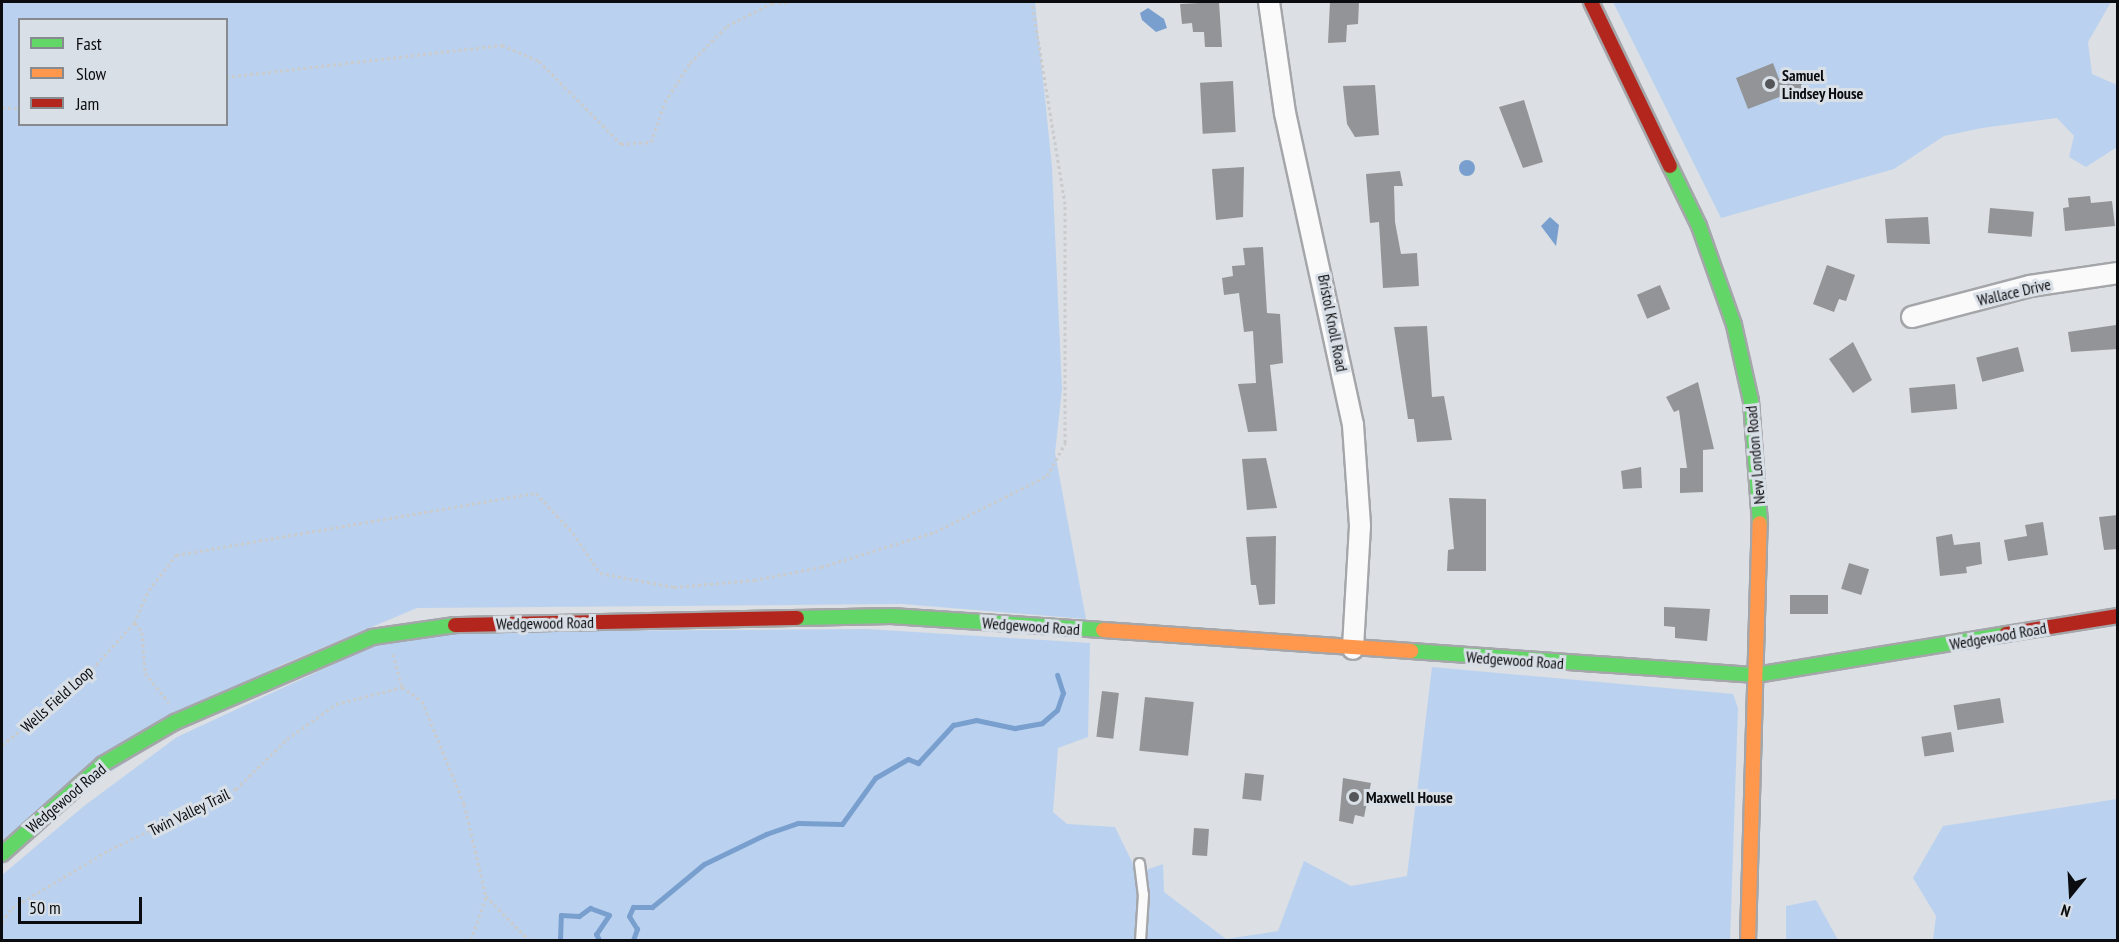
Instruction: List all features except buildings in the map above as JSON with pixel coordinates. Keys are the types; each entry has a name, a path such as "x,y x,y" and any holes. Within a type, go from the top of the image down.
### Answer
{"street":[{"name":"Bristol Knoll Road","path":"1269,2 1285,113 1353,425 1360,526 1353,649"},
{"name":"New London Road","path":"1591,2 1699,226 1736,334 1751,401 1760,495 1748,940"},
{"name":"Wallace Drive","path":"1912,317 2030,286 2118,273"},
{"name":"Wedgewood Road","path":"2,854 103,764 175,722 278,674 388,634 430,625 891,616 1756,675 2118,616"}],"lane":[{"path":"1138,862 1143,894 1140,940"}],"path":[{"path":"228,77 502,45 539,61 621,144 651,142 665,102 690,63 727,26 772,3 790,2"},
{"name":"Wells Field Loop","path":"2,745 76,687 135,623 149,590 176,555 536,493 573,533 600,573 674,587 821,567 935,532 1047,476 1065,443 1065,204 1032,2"},
{"path":"2,107 18,109"},
{"path":"135,623 142,632 145,673 167,697 175,722"},
{"path":"388,634 402,687 422,701 464,804 486,896 528,940"},
{"name":"Twin Valley Trail","path":"2,922 12,908 110,850 236,789 287,739 336,704 402,687"},
{"path":"471,940 486,896"}],"shaded area":[{"path":"2,2 1035,2 1052,167 1062,389 1055,453 1086,619 902,604 417,608 279,666 2,840"},
{"path":"1613,2 2111,2 2088,42 2092,74 2117,85 2117,147 2086,167 2069,157 2074,136 2057,118 1982,128 1944,136 1894,169 1721,218"},
{"path":"1148,8 1164,19 1167,28 1156,32 1142,20 1140,13"},
{"path":"1464,160 1470,160 1475,168 1473,174 1464,176 1459,171 1459,165"},
{"path":"1550,217 1559,225 1556,246 1541,226"},
{"path":"867,629 1090,643 1088,737 1058,748 1053,812 1067,824 1115,827 1134,866 1146,870 1163,864 1164,892 1226,939 1278,931 1304,861 1351,886 1407,876 1432,667 1733,694 1738,708 1730,940 2,940 2,875 84,806 177,737 375,645 434,632"},
{"path":"2117,799 2117,940 1933,940 1936,916 1913,878 1943,826"},
{"path":"1816,900 1838,940 1786,940 1786,906"}],"waterway":[{"path":"633,940 637,929 629,916 633,907 652,907 704,864 766,834 798,823 842,824 875,778 908,759 918,763 953,725 976,720 1015,728 1042,723 1057,710 1063,693 1057,675"},
{"path":"560,940 561,915 579,916 590,908 609,915 596,934 599,940"}],"traffic: fast":[{"path":"1670,166 1699,226 1734,325 1751,401 1760,523"},
{"path":"797,618 891,616 1103,630"},
{"path":"2,854 103,764 175,722 372,637 455,625"},
{"path":"1411,651 1756,675 2006,634"}],"traffic: slow":[{"path":"1748,940 1760,523"},
{"path":"1103,630 1411,651"}],"traffic: jam":[{"path":"1591,2 1670,166"},
{"path":"2006,634 2118,616"},
{"path":"455,625 797,618"}],"place":[{"name":"Samuel Lindsey House","path":"1770,84"},
{"name":"Maxwell House","path":"1354,797"}]}
